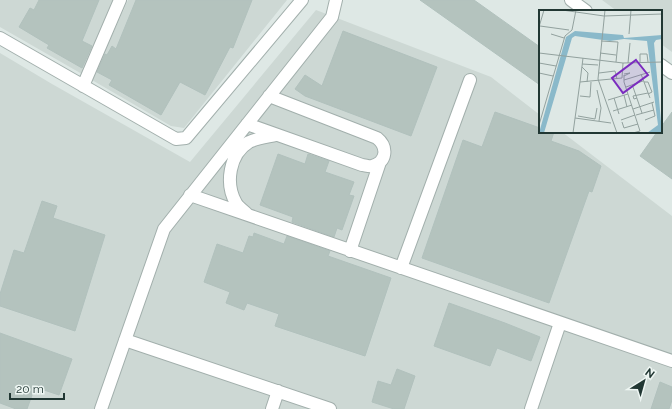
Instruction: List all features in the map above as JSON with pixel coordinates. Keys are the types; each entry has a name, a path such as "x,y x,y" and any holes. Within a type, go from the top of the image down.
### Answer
{"street":[{"path":"83,86 120,0"},
{"path":"0,38 176,139 186,138 302,0"},
{"path":"101,409 164,229 332,17 336,0"},
{"path":"571,0 585,10"},
{"path":"662,66 672,73"},
{"path":"401,268 470,80"},
{"path":"269,96 377,138 383,144 385,148 384,155 380,162 350,251"},
{"path":"247,124 362,165 372,166 380,162"},
{"path":"249,216 236,203 229,185 231,167 237,153 248,142 262,137 277,135"},
{"path":"190,196 672,361"},
{"path":"531,409 560,323"},
{"path":"125,340 330,409"},
{"path":"272,409 278,391"}],"shaded area":[{"path":"0,0 116,0 82,74 0,27"},
{"path":"128,0 287,0 184,128 171,126 92,80"},
{"path":"602,0 672,0 672,52 662,45 662,10 616,10"},
{"path":"316,10 491,77 539,114 539,133 563,133 672,216 672,409 0,409 0,53 190,162"}],"building":[{"path":"39,0 99,0 82,41 92,46 82,68 47,48 49,45 19,27 30,8 34,10"},
{"path":"136,0 252,0 233,48 230,47 205,95 180,82 161,115 109,85 112,80 97,72 105,54 107,55 112,46 116,49"},
{"path":"420,0 474,0 539,46 539,84"},
{"path":"343,31 437,67 411,136 305,96 295,89 305,75 322,86"},
{"path":"495,112 539,128 539,133 554,133 551,141 579,151 601,166 592,192 589,191 549,303 422,258 463,140 482,147"},
{"path":"672,112 672,179 640,156 656,133 662,133 662,126"},
{"path":"278,154 305,164 308,154 329,161 325,172 354,182 349,195 354,196 342,230 337,228 334,237 292,222 293,217 260,205"},
{"path":"42,201 57,206 53,218 105,235 75,331 0,306 0,294 14,250 24,253"},
{"path":"254,233 284,244 287,236 330,251 328,256 391,278 365,356 275,326 279,314 247,303 244,310 226,303 230,292 204,282 217,244 243,253 249,236 253,237"},
{"path":"449,303 540,337 531,361 497,348 490,366 434,346"},
{"path":"0,333 72,359 59,395 35,387 27,409 16,409 0,403"},
{"path":"397,369 415,376 404,409 394,409 372,402 378,381 391,385"},
{"path":"660,382 672,387 672,400 669,409 651,409"}]}
